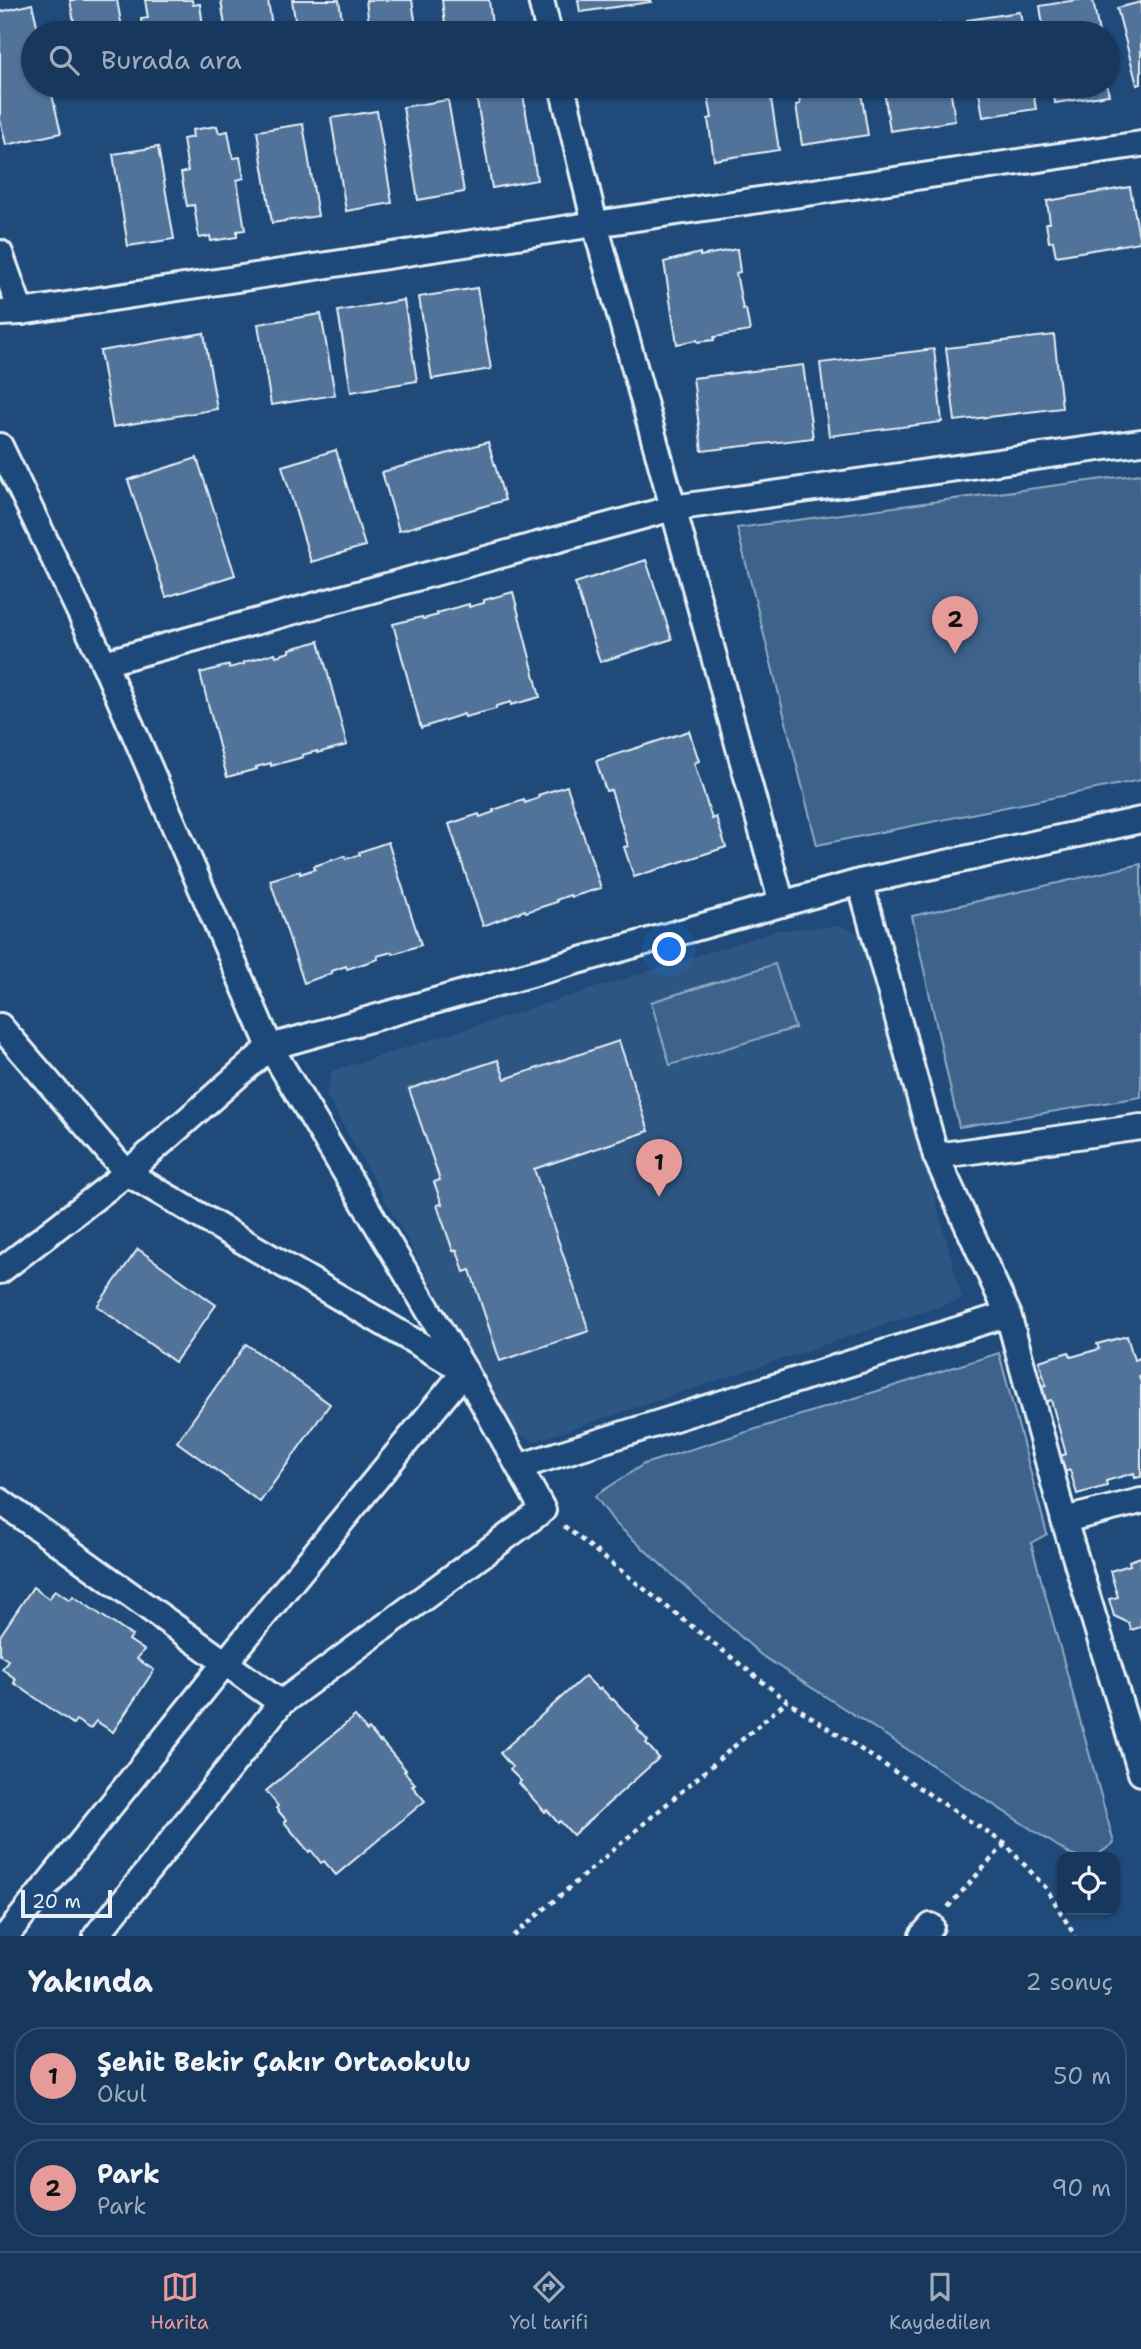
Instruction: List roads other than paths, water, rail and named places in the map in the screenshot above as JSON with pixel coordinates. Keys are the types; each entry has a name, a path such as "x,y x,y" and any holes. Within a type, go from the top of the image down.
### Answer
{"street":[{"path":"541,0 546,21"},
{"path":"565,98 595,224 782,904"},
{"path":"0,253 10,312 1141,144"},
{"path":"104,663 673,508 1141,442"},
{"path":"0,446 104,663 270,1047 465,1371 543,1510 281,1703 96,1936"},
{"path":"0,1271 127,1173 270,1047 860,882 1141,820"},
{"path":"860,882 936,1156 1008,1314 1065,1520 1141,1773"},
{"path":"0,1026 127,1173 465,1371"},
{"path":"936,1156 1141,1128"},
{"path":"520,1466 1008,1314"},
{"path":"6,1936 225,1663 465,1371"},
{"path":"0,1501 281,1703"},
{"path":"1065,1520 1141,1501"}],"place":[{"name":"Park","path":"955,654"},
{"name":"Şehit Bekir Çakır Ortaokulu","path":"659,1197"}]}
